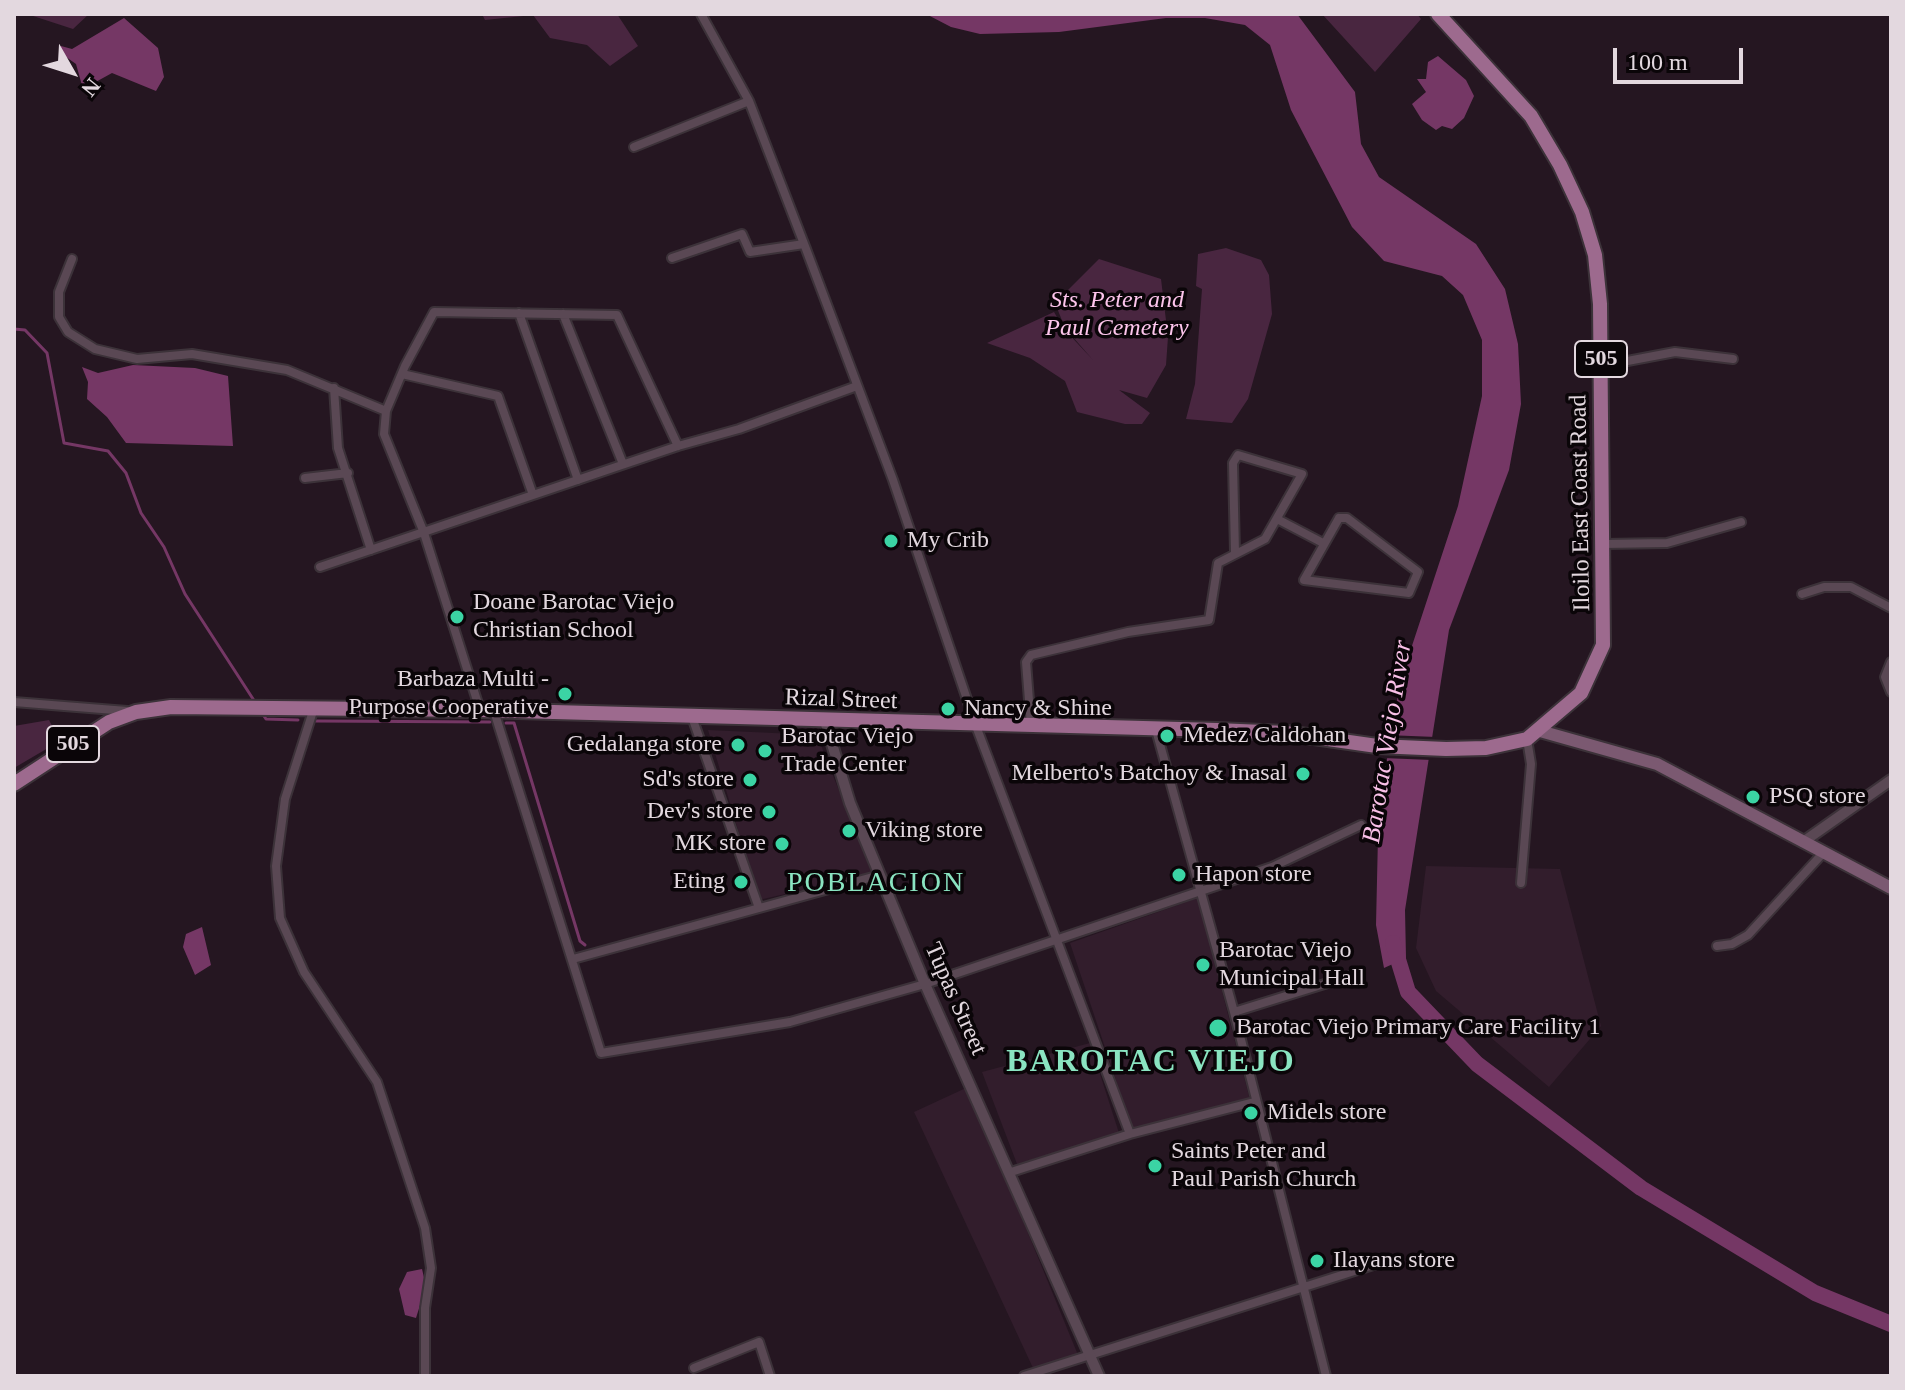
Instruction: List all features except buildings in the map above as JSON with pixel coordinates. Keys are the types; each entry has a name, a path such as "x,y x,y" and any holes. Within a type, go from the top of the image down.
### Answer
{"main road":[{"name":"Iloilo East Coast Road","path":"1438,14 1531,116 1560,165 1582,212 1595,255 1601,366 1603,645 1581,693 1540,731"},
{"name":"Rizal Street","path":"136,712 171,707 487,711 1286,733 1377,746 1446,749 1486,748 1527,739 1540,731"},
{"name":"505","path":"14,784 77,741 136,712"},
{"path":"1540,731 1657,764 1891,888"}],"street":[{"path":"701,14 749,101 804,244 976,726 1059,937 1130,1134"},
{"path":"634,147 749,101"},
{"path":"672,258 742,234 750,252 804,244"},
{"path":"72,259 59,292 59,317 68,332 95,349 137,359 192,354 287,370 386,411"},
{"path":"678,446 617,315 434,312 386,411 384,434 424,533 487,711 573,959 601,1053 790,1022 925,984 1272,867 1361,825"},
{"path":"519,313 578,480"},
{"path":"563,314 623,464"},
{"path":"1601,366 1675,352 1733,359"},
{"path":"402,374 498,396 533,495"},
{"path":"320,567 623,464 739,429 857,386"},
{"path":"334,388 338,448 371,550"},
{"path":"1031,727 1026,662 1031,655 1128,632 1209,620 1218,563 1265,539 1279,520 1302,474 1238,455 1233,463 1235,553"},
{"path":"305,478 348,473"},
{"path":"1339,518 1347,518 1418,572 1409,593 1304,580 1323,543 1339,518"},
{"path":"1279,520 1323,543"},
{"path":"1603,544 1667,543 1741,522"},
{"path":"1802,594 1824,587 1851,587 1891,608"},
{"path":"1891,662 1885,677 1891,692"},
{"path":"14,702 136,712"},
{"path":"314,708 285,799 276,866 280,918 304,972 377,1082 425,1228 431,1268 425,1308 425,1376"},
{"path":"692,717 759,908"},
{"name":"Tupas Street","path":"825,721 850,803 925,984 1099,1376"},
{"path":"1156,730 1234,1012 1254,1102 1326,1376"},
{"path":"1521,883 1531,764 1527,739"},
{"path":"1803,842 1891,780"},
{"path":"1717,946 1732,944 1748,935 1824,852"},
{"path":"573,959 880,875"},
{"path":"1234,1012 1360,973"},
{"path":"1011,1172 1130,1134 1254,1102"},
{"path":"1024,1376 1389,1260"},
{"path":"694,1368 759,1342 770,1376"}],"shaded area":[{"path":"926,14 1297,14 1355,92 1361,144 1379,177 1476,244 1505,289 1518,344 1521,404 1509,470 1449,630 1405,910 1406,958 1384,968 1376,925 1378,836 1391,725 1405,667 1458,506 1482,396 1482,340 1463,295 1442,276 1384,261 1352,227 1291,110 1270,45 1245,25 1205,18 1166,18 1059,32 980,34 951,27"},
{"path":"124,18 158,48 164,77 156,91 112,73 83,89 76,64 59,52 61,46 72,49"},
{"path":"1438,56 1466,80 1474,96 1464,118 1452,129 1442,126 1436,130 1422,120 1412,104 1426,92 1417,79 1426,79 1428,62"},
{"path":"133,365 195,368 228,376 233,446 126,443 107,417 87,399 88,382 82,367 98,373"},
{"path":"708,730 817,735 872,874 759,900"},
{"path":"1426,866 1560,869 1601,1026 1549,1087 1436,991 1416,948"},
{"path":"1198,898 1250,1100 1132,1128 1070,943"},
{"path":"202,927 211,965 195,975 183,947 186,934"},
{"path":"1090,1043 1119,1133 1017,1164 982,1072"},
{"path":"968,1087 1078,1355 1033,1368 914,1112"},
{"path":"422,1269 426,1286 416,1318 405,1315 399,1289 407,1272"}],"green space":[{"path":"27,14 89,14 73,29"},
{"path":"482,14 617,14 638,46 610,66 587,45 550,38 533,15 485,20"},
{"path":"1322,14 1417,14 1421,19 1375,72"},
{"path":"1226,248 1261,260 1269,275 1272,314 1248,399 1232,423 1186,419 1195,384 1202,289 1196,286 1198,254"},
{"name":"Sts. Peter and Paul Cemetery","path":"1099,259 1161,279 1168,337 1166,365 1147,398 1119,390 1150,413 1142,424 1125,424 1077,412 1065,381 1030,358 987,343 1054,312 1064,329 1093,360 1065,328 1055,303"},
{"path":"49,720 60,741 14,768 14,726"}],"pier":[{"path":"1386,735 1436,737 1432,760 1383,758"}],"waterway":[{"path":"14,329 25,330 47,353 64,443 108,451 126,473 141,513 164,547 185,594 255,702"},
{"path":"262,713 266,719 298,720"},
{"path":"316,721 490,722"},
{"path":"506,723 514,723 580,941 585,945"},
{"name":"Barotac Viejo River","path":"1393,943 1408,992 1477,1064 1641,1188 1815,1293 1891,1324"}],"place":[{"name":"My Crib","path":"891,541"},
{"name":"Doane Barotac Viejo Christian School","path":"457,617"},
{"name":"Barbaza Multi - Purpose Cooperative","path":"565,694"},
{"name":"Nancy & Shine","path":"948,709"},
{"name":"Medez Caldohan","path":"1167,736"},
{"name":"Gedalanga store","path":"738,745"},
{"name":"Barotac Viejo Trade Center","path":"765,751"},
{"name":"Melberto's Batchoy & Inasal","path":"1303,774"},
{"name":"Sd's store","path":"750,780"},
{"name":"PSQ store","path":"1753,797"},
{"name":"Dev's store","path":"769,812"},
{"name":"Viking store","path":"849,831"},
{"name":"MK store","path":"782,844"},
{"name":"Hapon store","path":"1179,875"},
{"name":"Eting","path":"741,882"},
{"name":"Barotac Viejo Municipal Hall","path":"1203,965"},
{"name":"Barotac Viejo Primary Care Facility 1","path":"1218,1028"},
{"name":"Midels store","path":"1251,1113"},
{"name":"Saints Peter and Paul Parish Church","path":"1155,1166"},
{"name":"Ilayans store","path":"1317,1261"}],"district":[{"name":"POBLACION","path":"876,884"},
{"name":"BAROTAC VIEJO","path":"1151,1063"}]}
